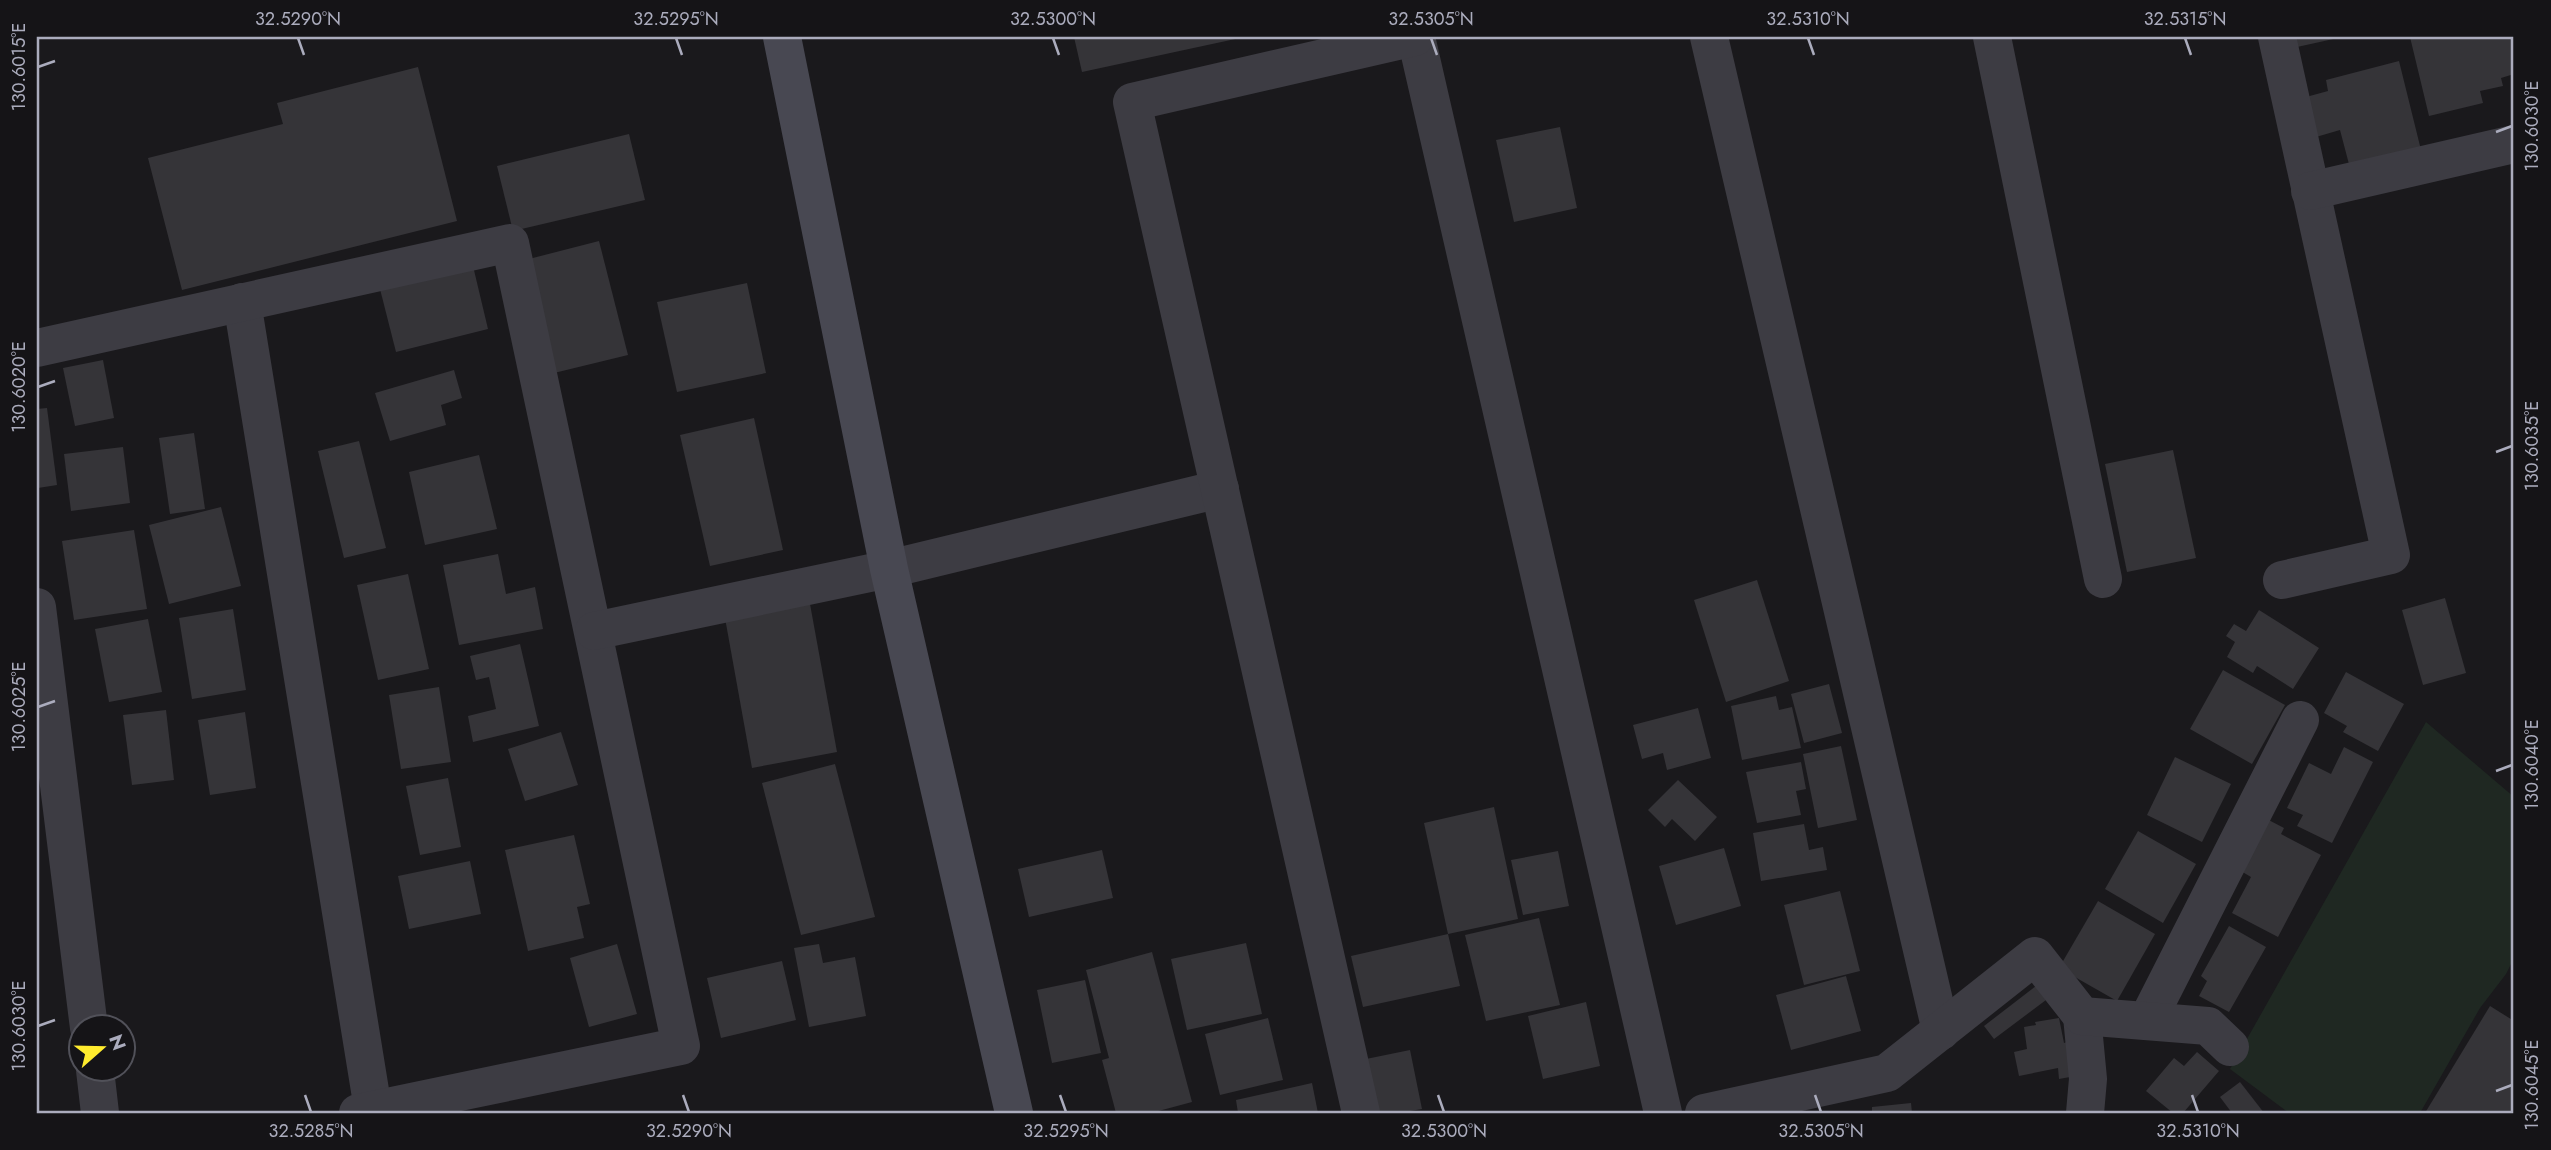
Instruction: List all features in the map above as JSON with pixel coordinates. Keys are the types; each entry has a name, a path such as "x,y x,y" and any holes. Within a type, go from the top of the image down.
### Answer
{"street":[{"path":"782,37 889,569 1014,1113"},
{"path":"1361,1113 1132,102 1415,37 1663,1113"},
{"path":"1709,37 1941,1031"},
{"path":"1992,37 2103,579"},
{"path":"2277,37 2391,555 2282,580"},
{"path":"2310,191 2514,144"},
{"path":"37,348 242,302 510,243 681,1046 365,1111 242,302"},
{"path":"594,631 889,569 1220,489"},
{"path":"37,607 87,1014"},
{"path":"2147,1021 2300,720"},
{"path":"1704,1113 1887,1073 2035,957 2082,1016 2088,1079 2085,1113"},
{"path":"2082,1016 2208,1026 2230,1047"},
{"path":"97,1084 100,1113"}],"shaded area":[{"path":"2426,722 2514,797 2514,958 2506,974 2480,1008 2420,1113 2289,1113 2230,1069"}],"building":[{"path":"1074,37 1240,37 1240,38 1082,72"},
{"path":"2295,37 2338,37 2338,38 2297,47"},
{"path":"2410,37 2514,37 2514,74 2501,78 2503,86 2480,91 2483,103 2429,116"},
{"path":"2399,61 2421,150 2350,168 2340,130 2316,137 2306,97 2328,91 2326,80"},
{"path":"418,67 457,221 182,290 148,158 283,124 277,103"},
{"path":"1560,127 1577,208 1514,222 1496,140"},
{"path":"629,134 645,200 513,231 497,166"},
{"path":"599,241 628,355 554,373 525,260"},
{"path":"473,266 488,329 396,352 380,289"},
{"path":"747,283 766,373 677,392 657,302"},
{"path":"103,360 114,418 75,426 63,368"},
{"path":"454,370 462,398 441,405 446,425 390,441 375,393"},
{"path":"47,408 57,485 38,488 37,409"},
{"path":"754,418 783,550 710,566 680,435"},
{"path":"194,433 205,509 170,514 159,438"},
{"path":"359,441 386,548 344,558 318,451"},
{"path":"123,447 130,503 71,511 64,454"},
{"path":"2173,450 2196,558 2127,572 2105,464"},
{"path":"479,455 497,529 425,545 409,472"},
{"path":"221,507 241,586 169,604 149,525"},
{"path":"134,530 147,609 74,620 62,541"},
{"path":"498,554 506,594 535,587 543,629 459,645 443,565"},
{"path":"408,574 429,669 378,680 357,585"},
{"path":"1757,580 1789,681 1726,702 1694,600"},
{"path":"2445,598 2466,673 2423,685 2402,610"},
{"path":"810,604 837,752 752,768 725,618"},
{"path":"233,609 246,690 192,699 179,618"},
{"path":"2259,610 2319,648 2293,689 2257,666 2253,673 2227,657 2235,642 2226,636 2234,624 2246,631"},
{"path":"148,619 162,692 109,702 95,629"},
{"path":"520,644 539,726 473,742 468,716 496,709 489,677 476,680 470,656"},
{"path":"2223,670 2285,705 2252,764 2190,729"},
{"path":"2346,672 2404,704 2378,751 2343,732 2347,726 2324,713"},
{"path":"1829,684 1842,733 1804,743 1791,694"},
{"path":"439,687 451,762 401,769 389,695"},
{"path":"1776,696 1779,710 1792,707 1801,748 1742,760 1731,706"},
{"path":"1698,708 1711,758 1667,770 1663,753 1642,759 1633,725"},
{"path":"166,710 174,780 132,785 123,715"},
{"path":"245,712 256,788 210,795 198,720"},
{"path":"561,732 578,785 525,801 508,749"},
{"path":"1841,746 1857,820 1818,828 1803,754"},
{"path":"2344,747 2373,762 2332,843 2297,826 2303,815 2287,808 2309,763 2331,774"},
{"path":"2175,757 2231,784 2202,842 2147,815"},
{"path":"1801,762 1806,789 1796,791 1801,815 1757,823 1746,772"},
{"path":"835,764 875,917 801,935 762,783"},
{"path":"448,778 461,847 420,855 406,786"},
{"path":"1678,780 1717,817 1695,841 1672,819 1665,827 1648,810"},
{"path":"1494,807 1518,919 1448,934 1424,823"},
{"path":"2261,816 2284,828 2281,834 2321,855 2278,937 2232,913 2251,877 2234,867"},
{"path":"1804,824 1809,850 1823,847 1827,870 1761,881 1753,833"},
{"path":"2138,831 2196,864 2163,923 2105,889"},
{"path":"574,835 590,904 577,907 584,938 528,951 505,850"},
{"path":"1724,848 1741,906 1676,925 1659,866"},
{"path":"1102,850 1113,898 1029,917 1018,869"},
{"path":"1558,851 1569,906 1523,915 1511,860"},
{"path":"470,861 481,914 409,929 398,876"},
{"path":"1840,891 1860,971 1804,985 1784,905"},
{"path":"2098,901 2155,934 2117,1001 2059,968"},
{"path":"1539,918 1560,1005 1486,1021 1465,935"},
{"path":"2229,926 2266,947 2229,1012 2199,996 2207,981 2201,976"},
{"path":"1448,934 1460,986 1363,1007 1351,956"},
{"path":"1246,943 1262,1014 1187,1030 1171,959"},
{"path":"617,944 637,1014 589,1027 570,958"},
{"path":"819,944 823,963 855,957 866,1016 809,1027 794,948"},
{"path":"1152,952 1192,1102 1151,1113 1116,1113 1102,1060 1109,1058 1086,970"},
{"path":"782,961 796,1020 721,1038 707,978"},
{"path":"1846,976 1861,1031 1791,1050 1776,995"},
{"path":"1085,980 1101,1053 1052,1063 1037,990"},
{"path":"2036,986 2046,1000 1994,1039 1984,1026"},
{"path":"1586,1002 1600,1066 1543,1079 1528,1016"},
{"path":"2490,1006 2514,1021 2514,1113 2425,1113"},
{"path":"1268,1018 1283,1080 1220,1095 1205,1034"},
{"path":"2059,1018 2064,1043 2070,1041 2070,1077 2059,1079 2058,1068 2019,1076 2014,1052 2027,1049 2024,1027 2036,1025 2035,1022"},
{"path":"1410,1050 1422,1109 1376,1113 1366,1059"},
{"path":"2197,1052 2219,1071 2183,1113 2173,1113 2146,1091 2174,1058 2184,1066"},
{"path":"2240,1082 2264,1113 2232,1113 2220,1097"},
{"path":"1312,1083 1318,1113 1238,1113 1236,1100"},
{"path":"1911,1103 1912,1113 1872,1113 1872,1107"}]}
